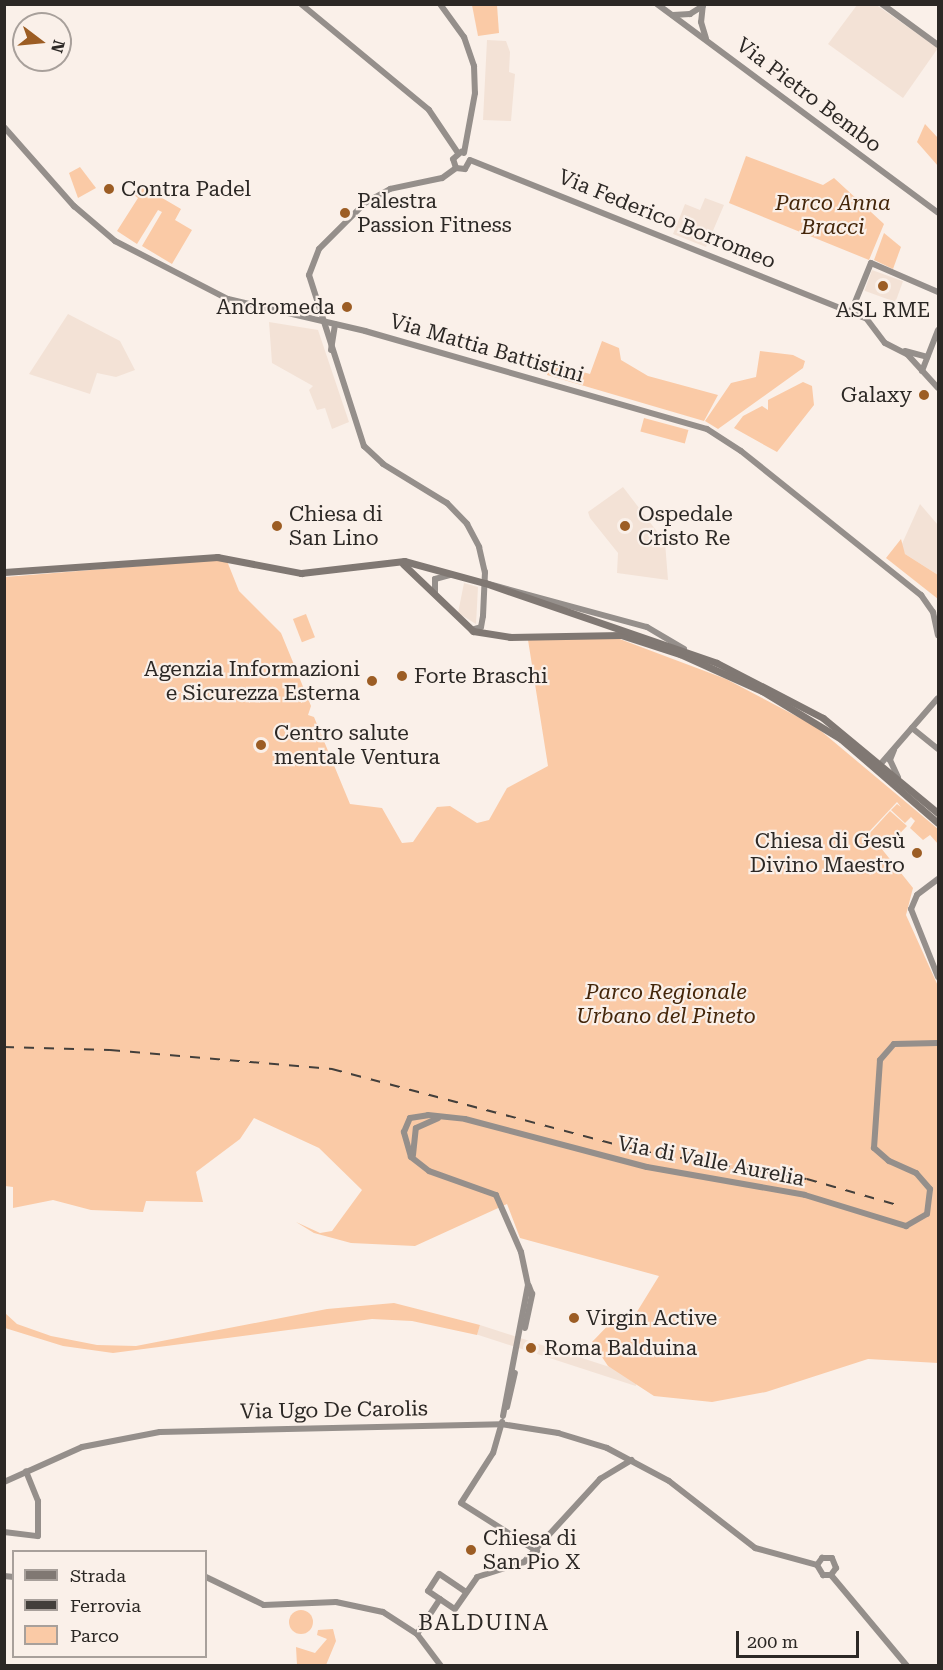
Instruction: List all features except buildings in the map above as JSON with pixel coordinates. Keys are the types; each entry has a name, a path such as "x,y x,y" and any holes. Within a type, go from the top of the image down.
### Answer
{"main road":[{"path":"4,572 220,557 301,573 398,561 485,583 684,649 793,701 880,761 939,813"},
{"path":"398,561 471,630 510,637 598,632 655,644 794,708 841,738 939,823"}],"street":[{"path":"301,4 429,110 461,153 470,160 465,169 456,168 442,178 376,196 319,249 309,277 330,352 364,446 382,464 438,495 465,521 482,555 485,583 483,624 471,630"},
{"path":"440,4 464,37 474,66 475,93 461,153 452,161 456,168"},
{"name":"Via Pietro Bembo","path":"657,4 707,38 939,213"},
{"path":"882,4 939,45"},
{"path":"673,15 690,14 703,5"},
{"path":"688,25 703,5"},
{"path":"703,5 701,22 707,38"},
{"name":"Via Mattia Battistini","path":"4,127 74,206 130,251 237,303 335,324 707,429 741,451 921,596 933,612 939,635"},
{"name":"Via Federico Borromeo","path":"470,160 871,321 885,343 898,349 939,388"},
{"path":"851,312 871,263 939,292"},
{"path":"330,352 335,324"},
{"path":"922,371 939,330"},
{"path":"898,349 927,357"},
{"path":"435,595 435,579 451,575"},
{"path":"879,770 880,761 937,701"},
{"path":"912,728 939,749"},
{"path":"895,747 890,760 898,777"},
{"path":"939,879 917,895 911,909 939,977"},
{"name":"Via di Valle Aurelia","path":"417,1162 404,1132 408,1119 428,1114 647,1167 795,1193 906,1226 921,1220 929,1210 930,1189 924,1179 880,1156 871,1136 884,1050 897,1043 939,1043"},
{"path":"448,1117 416,1128 412,1148 417,1162 499,1198 532,1294 492,1455 461,1503 537,1551"},
{"name":"Via Ugo De Carolis","path":"4,1482 37,1466 104,1440 160,1432 501,1424 578,1438 632,1460 680,1488 755,1548 818,1565"},
{"path":"466,1592 439,1574 428,1591 455,1609 480,1575 513,1568 537,1551 600,1479 632,1460"},
{"path":"4,1532 38,1536 38,1501 26,1472"},
{"path":"831,1575 836,1568 832,1558 822,1558 818,1565 823,1575 831,1575 907,1665"},
{"path":"207,1577 261,1604 336,1602 369,1607 395,1617 417,1634 441,1665"},
{"path":"417,1634 440,1599"}],"shaded area":[{"path":"875,4 938,48 903,98 828,44 857,5"},
{"path":"487,40 506,41 510,52 509,72 515,74 511,121 483,120"},
{"path":"705,198 724,205 706,247 673,234 685,204 700,210"},
{"name":"ASL RME","path":"872,270 903,281 895,302 864,291"},
{"path":"68,314 120,341 135,370 116,377 97,373 90,394 29,374"},
{"path":"269,322 318,330 349,422 332,429 325,408 317,410 309,390 313,386 272,363"},
{"name":"Ospedale Cristo Re","path":"623,487 665,542 668,580 617,573 618,553 590,518 588,512"},
{"path":"920,504 938,525 938,575 905,554 901,546"},
{"path":"464,583 478,587 476,624 458,613"},
{"path":"480,1325 639,1377 636,1386 477,1335"}],"green space":[{"path":"472,5 497,5 499,33 478,36"},
{"path":"925,124 938,138 938,166 917,142"},
{"name":"Parco Anna Bracci","path":"746,156 823,185 834,178 884,224 869,260 729,203"},
{"path":"80,167 96,188 78,198 69,173"},
{"path":"140,185 181,209 175,220 192,230 172,264 142,246 162,212 158,210 137,244 117,231 138,198 134,195"},
{"path":"884,233 901,247 893,269 874,260"},
{"path":"602,341 619,348 621,360 648,376 718,395 704,421 547,375 550,363 590,374"},
{"path":"760,351 793,355 805,361 803,368 718,429 705,421 731,383 756,377"},
{"path":"803,382 812,386 814,405 777,452 734,428 743,416 762,406 768,410 768,400"},
{"path":"644,418 688,430 685,443 640,432"},
{"path":"901,539 905,554 938,575 938,599 886,558"},
{"name":"Parco Regionale Urbano del Pineto","path":"214,560 227,561 239,591 281,633 311,706 308,715 314,717 350,804 382,808 402,843 413,842 437,807 450,806 477,823 489,820 507,788 548,766 528,640 617,638 726,679 815,726 938,829 938,844 930,835 923,840 910,828 915,821 911,817 905,823 891,810 897,804 901,807 897,802 865,836 873,840 868,835 890,811 907,826 884,850 881,848 913,888 906,915 938,986 938,1363 868,1359 766,1392 712,1402 654,1396 608,1366 592,1342 619,1314 635,1315 659,1276 520,1238 507,1204 415,1246 351,1243 314,1233 296,1222 320,1233 332,1231 362,1190 319,1148 254,1118 240,1139 196,1172 203,1202 146,1201 143,1212 91,1210 53,1200 13,1208 13,1187 5,1186 5,577"},
{"path":"306,614 315,637 302,642 293,619"},
{"path":"394,1303 480,1325 477,1335 412,1321 372,1319 113,1353 63,1346 5,1328 5,1313 17,1324 51,1336 97,1345 136,1346 327,1309"},
{"path":"301,1610 310,1613 313,1622 310,1631 301,1634 292,1631 289,1622 292,1613"},
{"path":"333,1629 336,1641 326,1665 297,1665 296,1647 315,1653 327,1639 317,1635 318,1630"}],"railway":[{"path":"4,1047 110,1050 332,1069 641,1151 807,1179 897,1205"}],"place":[{"name":"Contra Padel","path":"109,189"},
{"name":"Palestra Passion Fitness","path":"345,213"},
{"name":"ASL RME","path":"883,286"},
{"name":"Andromeda","path":"347,307"},
{"name":"Galaxy","path":"924,395"},
{"name":"Chiesa di San Lino","path":"277,526"},
{"name":"Ospedale Cristo Re","path":"625,526"},
{"name":"Forte Braschi","path":"402,676"},
{"name":"Agenzia Informazioni e Sicurezza Esterna","path":"372,681"},
{"name":"Centro salute mentale Ventura","path":"261,745"},
{"name":"Chiesa di Gesù Divino Maestro","path":"917,853"},
{"name":"Virgin Active","path":"574,1318"},
{"name":"Roma Balduina","path":"531,1348"},
{"name":"Chiesa di San Pio X","path":"471,1550"}],"district":[{"name":"BALDUINA","path":"484,1623"}]}
